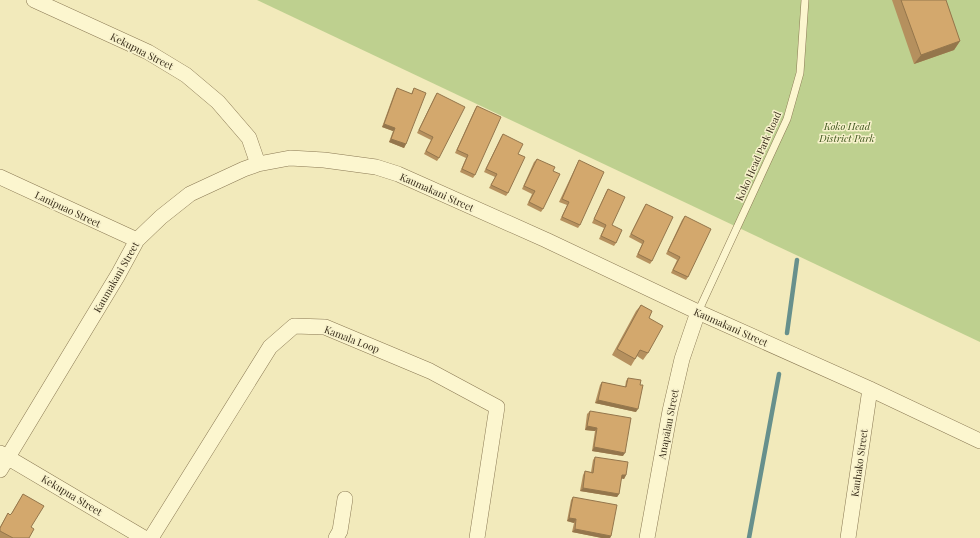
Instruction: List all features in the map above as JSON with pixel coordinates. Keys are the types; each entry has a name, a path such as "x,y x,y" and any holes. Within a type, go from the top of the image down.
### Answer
{"street":[{"name":"Kekupua Street","path":"34,0 148,52 186,75 218,102 249,138 258,164"},
{"name":"Kaumakani Street","path":"0,470 4,455 118,275 137,240 161,217 190,194 244,169 258,164 290,158 324,160 376,167 398,174 553,243 698,312 870,389 980,441"},
{"name":"Lanipuao Street","path":"0,177 137,240"},
{"name":"Anapālau Street","path":"647,538 670,411 682,359 698,312"},
{"name":"Kamala Loop","path":"151,538 270,347 294,326 325,327 430,371 497,407 477,538"},
{"name":"Kauhako Street","path":"848,538 870,389"},
{"name":"Kekupua Street","path":"4,455 144,538"},
{"path":"336,538 340,532 345,500"}],"lane":[{"name":"Koko Head Park Road","path":"698,312 787,119 800,73 805,0"}],"green space":[{"name":"Koko Head District Park","path":"257,0 980,0 980,342"}],"building":[{"path":"901,0 946,0 960,41 921,55"},
{"path":"397,88 412,94 414,88 426,93 406,144 391,139 395,128 384,124"},
{"path":"437,93 465,107 439,158 426,151 433,137 419,130"},
{"path":"477,106 501,117 475,175 462,169 468,155 457,150"},
{"path":"503,134 523,144 518,154 525,157 508,193 491,185 497,174 486,169"},
{"path":"537,159 555,167 553,171 560,174 543,209 529,202 535,191 524,186"},
{"path":"579,160 604,172 580,225 562,217 569,202 562,199"},
{"path":"608,189 625,197 612,225 622,230 616,243 601,236 606,225 594,219"},
{"path":"646,204 673,217 652,261 638,254 644,241 631,234"},
{"path":"685,216 711,229 688,277 673,270 680,257 668,251"},
{"path":"641,305 652,311 649,318 663,326 648,353 640,350 635,359 617,349"},
{"path":"628,378 641,380 640,385 643,385 638,409 598,400 602,382 626,387"},
{"path":"590,411 631,418 625,453 594,447 597,428 587,426"},
{"path":"595,457 628,462 626,475 622,475 619,494 583,488 585,471 593,473"},
{"path":"23,494 44,506 31,527 34,529 29,538 13,538 0,531 0,528 8,513 10,515 12,513"},
{"path":"573,497 617,505 611,536 575,529 576,519 569,518"}],"waterway":[{"path":"787,333 797,260"},
{"path":"749,538 779,374"}]}
